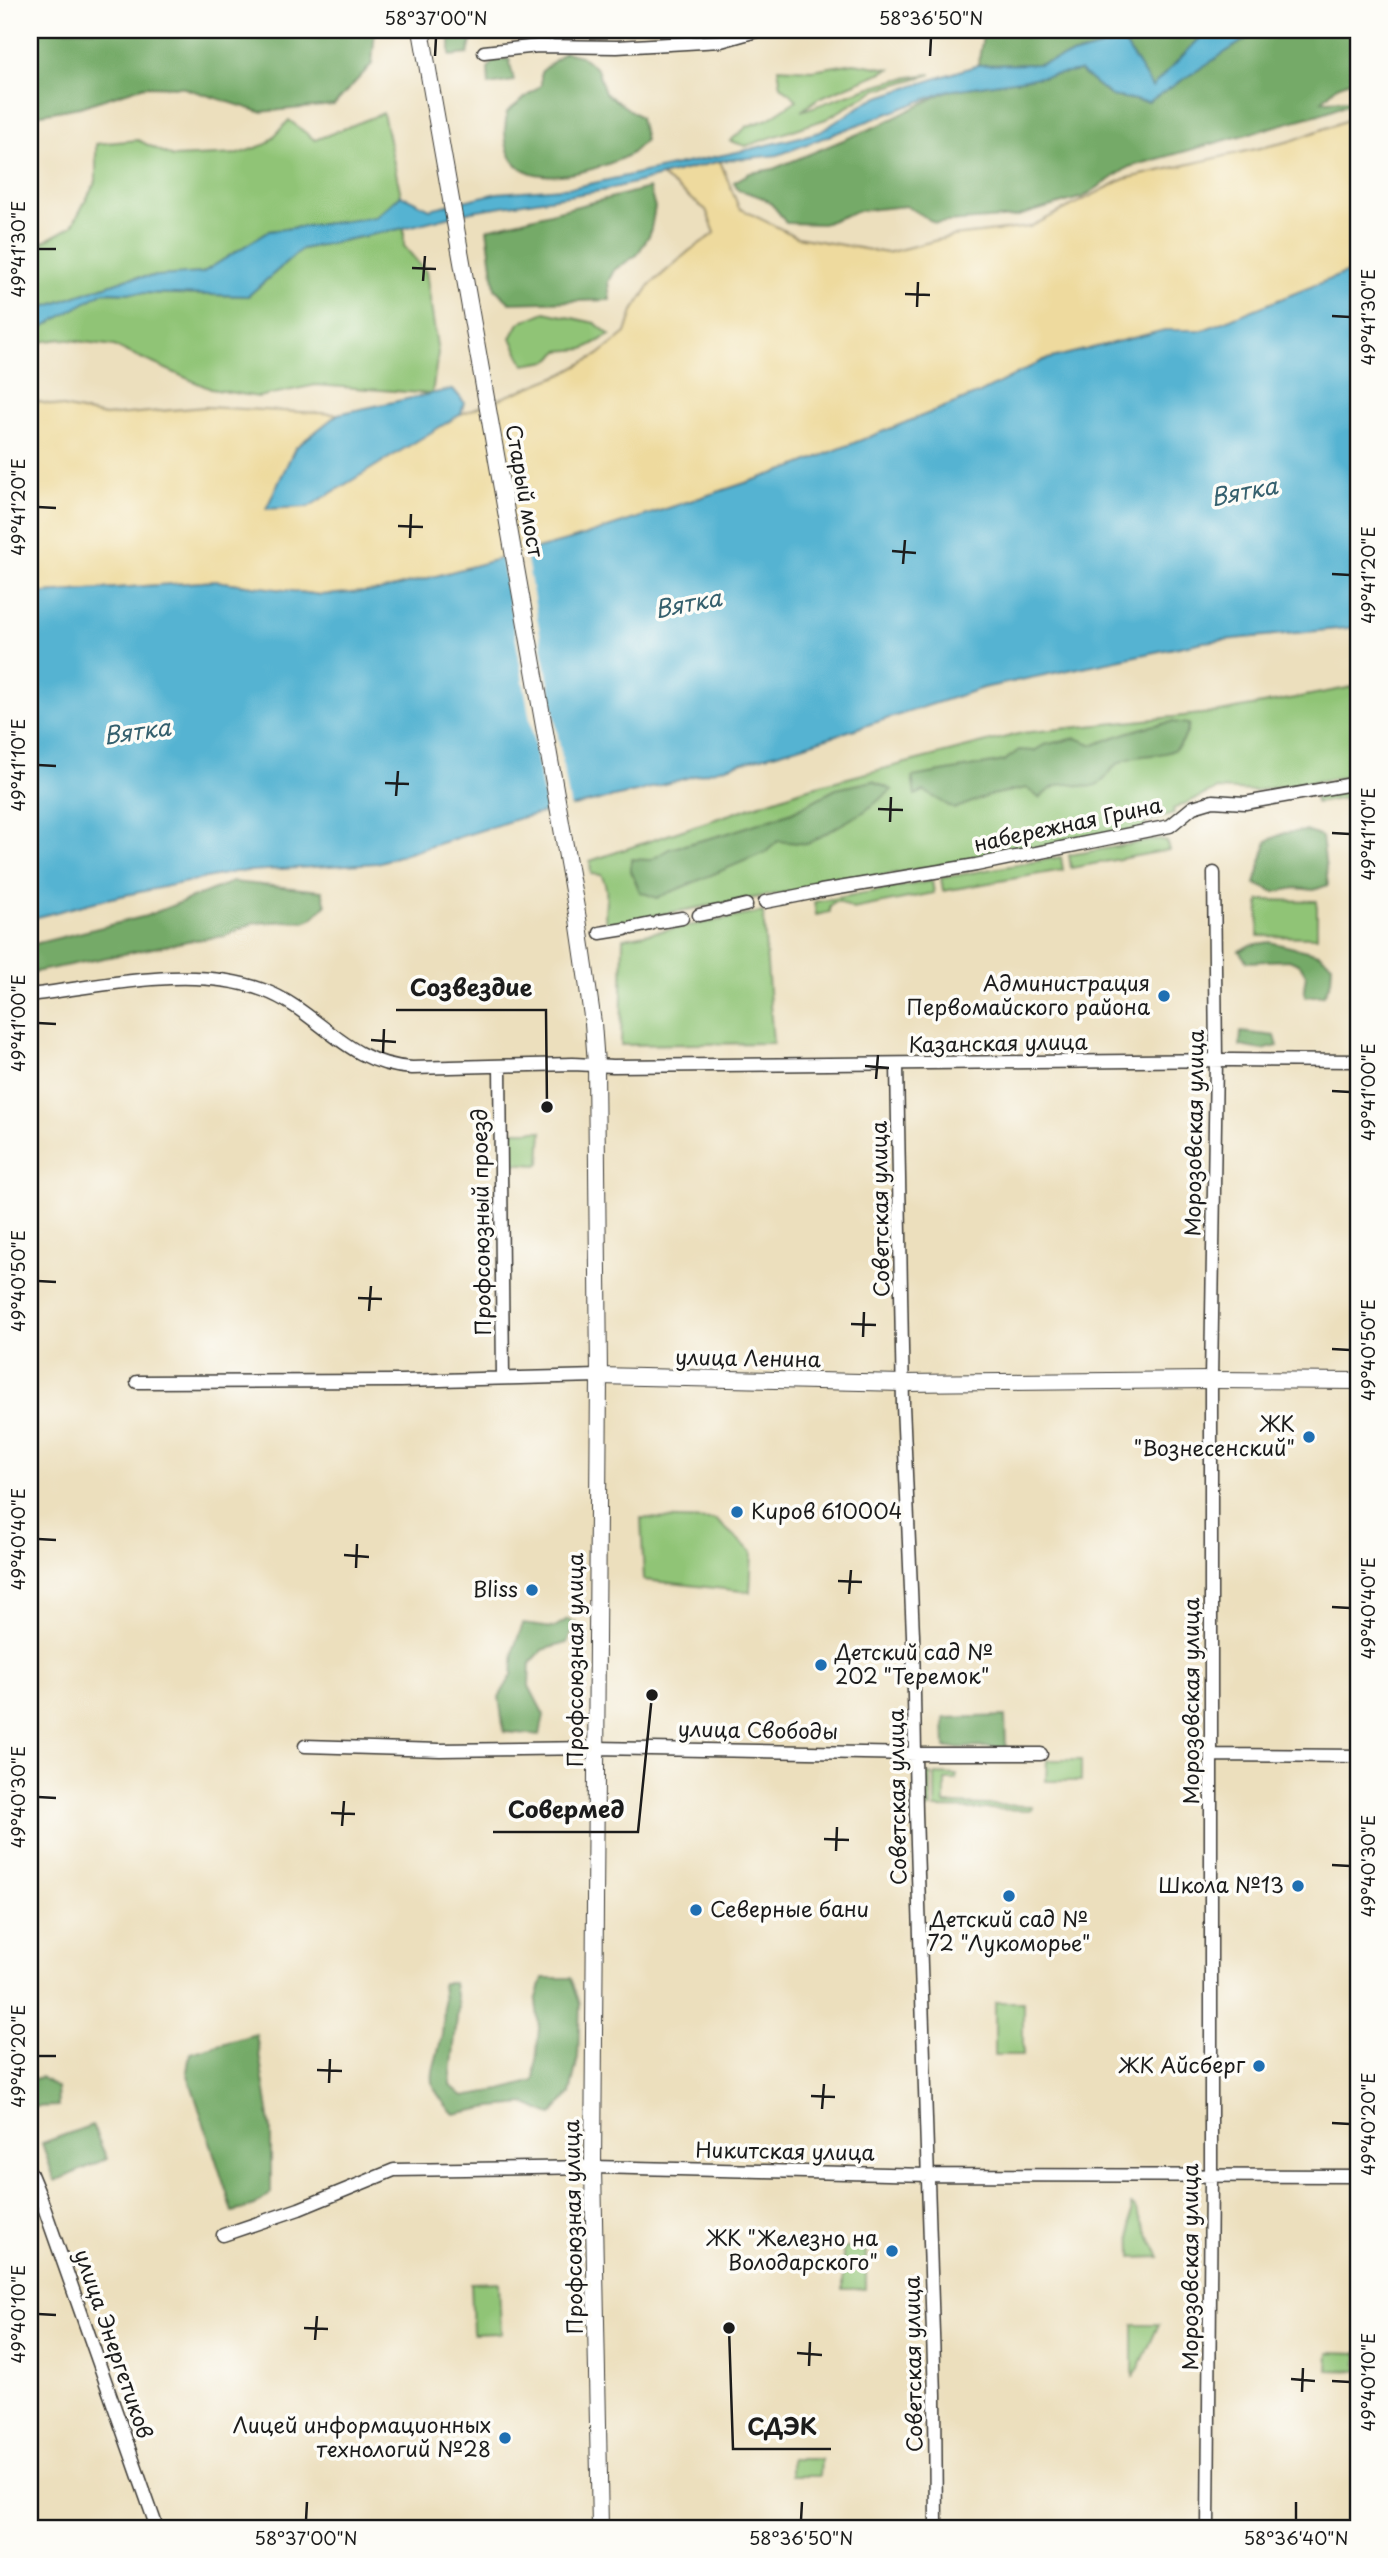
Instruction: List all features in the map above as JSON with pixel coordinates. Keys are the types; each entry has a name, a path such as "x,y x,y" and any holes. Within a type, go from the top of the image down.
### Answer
{"main road":[{"name":"Старый мост","path":"421,30 578,919"},
{"name":"Профсоюзная улица","path":"578,919 596,1064 599,1376 593,2167 600,2528"},
{"name":"улица Ленина","path":"599,1376 903,1383 1358,1381"}],"street":[{"path":"665,30 666,44"},
{"path":"484,52 538,46 617,47 721,41 760,30"},
{"name":"набережная Грина","path":"765,902 989,863 1170,826 1193,807 1213,801 1245,803 1358,783"},
{"name":"Морозовская улица","path":"1208,2528 1211,1380 1216,1060 1214,873"},
{"path":"699,915 746,905"},
{"path":"600,933 682,918"},
{"name":"Казанская улица","path":"30,995 173,977 227,980 263,990 282,999 330,1035 372,1060 398,1067 1358,1061"},
{"name":"Советская улица","path":"897,1065 903,1383 917,1754 916,1813 935,2395 936,2528"},
{"name":"Профсоюзный проезд","path":"500,1066 503,1378"},
{"name":"улица Ленина","path":"137,1382 599,1376"},
{"name":"улица Свободы","path":"306,1746 440,1750 596,1748 1041,1754"},
{"path":"1212,1755 1358,1756"},
{"name":"Никитская улица","path":"223,2235 299,2209 394,2170 593,2167 928,2175 1358,2176"},
{"name":"улица Энергетиков","path":"30,2172 157,2528"}],"green space":[{"path":"30,30 375,30 372,64 334,105 260,112 181,87 145,86 80,107 30,116"},
{"path":"450,30 490,30 472,37 468,54 450,56"},
{"path":"984,30 1208,30 1152,88 1123,41 1039,64 978,65"},
{"path":"1260,30 1358,30 1358,78 1337,86 1322,101 1358,100 1323,113 1129,167 1083,197 1015,217 935,223 906,206 857,211 823,224 786,223 766,200 738,190 734,182 750,173 773,169 882,124 947,91 1080,71 1111,96 1148,102"},
{"path":"565,52 581,56 597,69 605,93 640,117 645,140 629,155 584,171 548,175 532,173 519,166 510,155 505,139 507,112 541,85 541,72"},
{"path":"509,59 514,81 489,85 488,68 494,60"},
{"path":"854,63 890,69 819,98 801,111 881,84 932,74 876,90 826,119 746,146 730,141 748,126 768,119 797,100 781,86 778,68 812,70"},
{"path":"383,113 401,195 376,217 269,231 202,273 129,278 30,312 30,249 72,226 96,181 96,144 138,140 173,157 238,154 267,144 289,120 315,140"},
{"path":"649,188 655,207 650,234 637,255 614,270 608,282 610,300 510,303 495,289 487,229"},
{"path":"404,228 404,246 426,272 438,353 432,394 316,385 258,397 211,389 114,346 62,339 30,343 30,330 34,332 103,292 248,296 302,249"},
{"path":"545,312 595,323 610,335 584,349 559,351 548,361 524,365 511,338 519,323"},
{"path":"1358,686 1358,775 1254,791 1217,789 1173,809 1174,814 1145,822 1146,829 606,924 606,888 601,875 591,874 590,861 805,789 1022,733 1220,712"},
{"path":"1172,722 1189,724 1185,738 1178,746 1162,754 1141,756 1119,763 1096,785 1060,785 1039,798 1027,788 991,795 954,809 924,791 915,795 912,777 1004,761 1019,750 1034,751 1044,745 1076,738 1094,745 1132,731"},
{"path":"873,781 892,790 865,811 807,844 778,841 766,852 657,898 640,892 631,871 631,859 651,860 669,849 792,812 836,789"},
{"path":"1358,789 1358,796 1316,803 1315,797"},
{"path":"1306,831 1322,837 1328,885 1314,890 1296,888 1275,892 1255,884 1267,841 1284,833"},
{"path":"1160,839 1166,841 1169,850 1071,868 1069,855"},
{"path":"1061,857 1063,870 943,891 941,878"},
{"path":"932,881 934,893 853,909 834,902 830,906 830,912 816,915 814,902"},
{"path":"232,882 322,891 326,905 312,919 304,922 253,923 225,936 30,973 30,945 146,916"},
{"path":"1259,900 1317,901 1317,937 1258,936"},
{"path":"763,912 773,1043 621,1045 623,938"},
{"path":"1270,942 1319,954 1332,964 1331,981 1324,995 1306,997 1306,975 1300,965 1289,960 1247,962 1239,951 1250,945"},
{"path":"1241,1032 1275,1036 1278,1046 1262,1050 1240,1046"},
{"path":"542,1131 540,1163 510,1163 509,1133"},
{"path":"641,1518 716,1520 752,1552 750,1592 644,1580"},
{"path":"568,1619 576,1623 567,1643 542,1650 530,1664 529,1686 544,1715 540,1735 504,1732 499,1697 512,1675 514,1648 523,1624 553,1628"},
{"path":"1005,1716 1006,1747 945,1748 944,1718"},
{"path":"1047,1760 1081,1760 1081,1781 1046,1781"},
{"path":"925,1774 931,1774 931,1808 925,1809"},
{"path":"935,1774 957,1775 956,1780 945,1780 945,1804 1032,1806 1032,1810 935,1808"},
{"path":"543,1978 571,1978 580,2004 578,2057 570,2094 552,2115 526,2104 454,2114 443,2102 433,2084 444,2020 442,1983 454,1983 458,2008 450,2085 463,2096 534,2081 539,2028 536,2001"},
{"path":"995,2002 1023,2002 1023,2055 995,2055"},
{"path":"256,2034 271,2130 271,2193 255,2206 233,2212 187,2072 190,2053"},
{"path":"41,2077 57,2088 58,2106 30,2107 30,2080"},
{"path":"92,2125 107,2159 55,2181 42,2143"},
{"path":"1131,2205 1134,2206 1160,2257 1132,2258"},
{"path":"843,2248 866,2248 866,2289 843,2289"},
{"path":"499,2282 501,2333 473,2334 471,2283"},
{"path":"1133,2324 1159,2324 1133,2376"},
{"path":"1329,2352 1358,2353 1358,2371 1328,2370"},
{"path":"791,2459 821,2459 820,2476 791,2476"}],"sand":[{"path":"1358,116 1358,268 1203,330 1165,330 1044,360 980,393 791,468 574,539 380,591 321,595 216,581 30,594 30,400 105,416 205,407 338,414 295,448 308,507 461,414 563,374 598,355 626,333 633,311 650,285 689,251 715,233 706,210 661,176 720,161 739,208 797,237 887,253 953,236 1030,227 1124,179 1291,141"}],"water":[{"path":"1208,30 1260,30 1148,102 1111,96 1080,71 947,91 778,155 720,161 606,190 471,211 302,249 248,296 104,292 34,332 30,330 30,312 129,278 202,273 269,231 376,217 401,195 430,209 497,193 575,187 751,149 820,132 870,100 978,65 1039,64 1123,41 1152,87"},
{"name":"Вятка","path":"1358,268 1358,627 1203,642 983,688 802,746 636,792 520,818 377,863 234,872 102,900 30,919 30,594 216,581 321,595 380,591 574,539 791,468 980,393 1044,360 1165,330 1203,330"},
{"path":"453,389 464,402 461,414 308,507 266,509 295,448 338,414"}],"pier":[{"path":"525,548 571,810 547,816 501,555"}],"place":[{"name":"Администрация Первомайского района","path":"1164,996"},
{"name":"Созвездие","path":"547,1107"},
{"name":"ЖК \"Вознесенский\"","path":"1309,1437"},
{"name":"Киров 610004","path":"737,1512"},
{"name":"Bliss","path":"532,1590"},
{"name":"Детский сад № 202 \"Теремок\"","path":"821,1665"},
{"name":"Совермед","path":"652,1695"},
{"name":"Школа №13","path":"1298,1886"},
{"name":"Детский сад № 72 \"Лукоморье\"","path":"1009,1896"},
{"name":"Северные бани","path":"696,1910"},
{"name":"ЖК Айсберг","path":"1259,2066"},
{"name":"ЖК \"Железно на Володарского\"","path":"892,2251"},
{"name":"СДЭК","path":"729,2328"},
{"name":"Лицей информационных технологий №28","path":"505,2438"}]}
